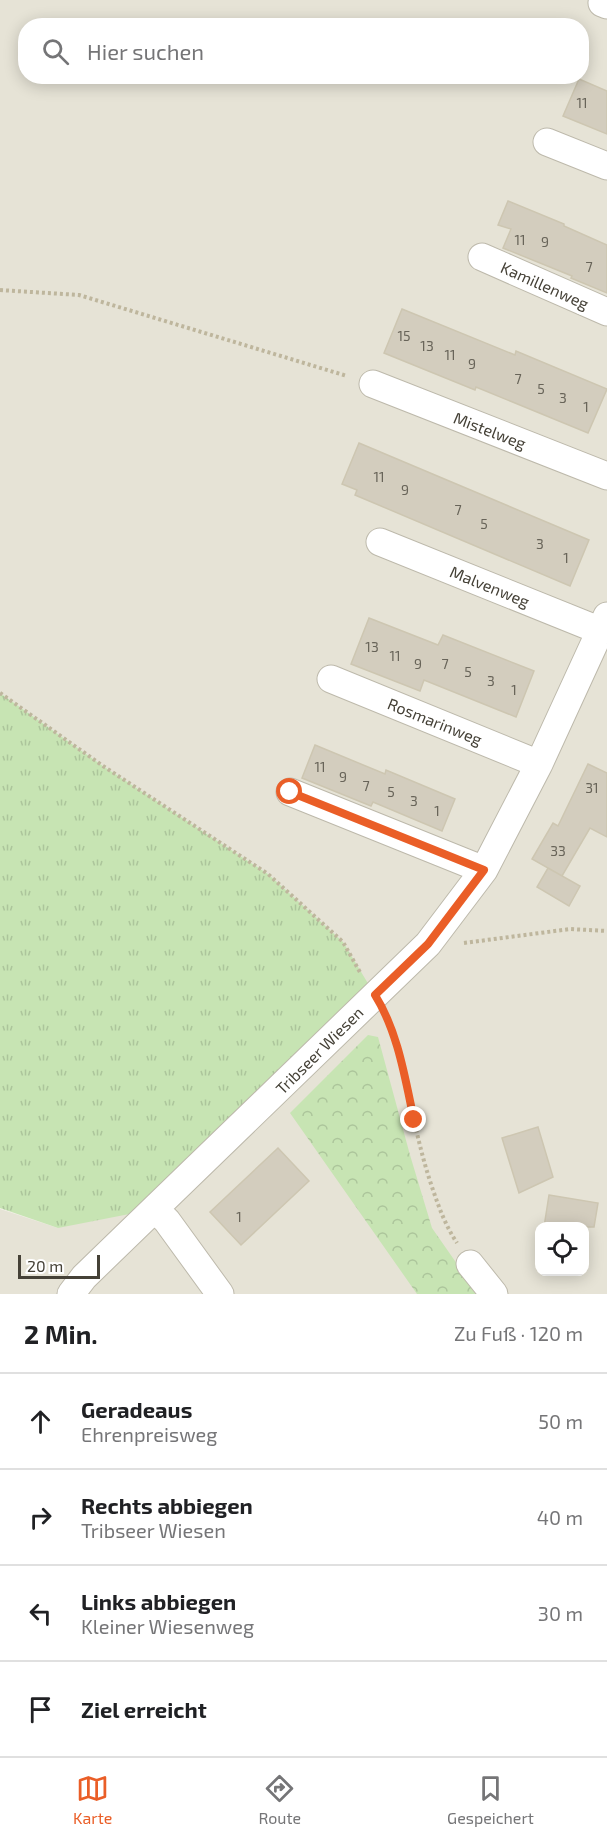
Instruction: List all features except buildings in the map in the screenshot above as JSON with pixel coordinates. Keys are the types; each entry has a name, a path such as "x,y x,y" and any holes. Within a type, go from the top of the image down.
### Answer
{"street":[{"path":"547,142 607,166"},
{"name":"Kamillenweg","path":"482,257 607,312"},
{"name":"Mistelweg","path":"372,384 607,476"},
{"name":"Malvenweg","path":"380,542 604,623"},
{"name":"Tribseer Wiesen","path":"71,1294 84,1277 428,944 484,870 539,764 604,623"},
{"name":"Rosmarinweg","path":"331,679 539,764"},
{"path":"290,792 484,870"},
{"path":"155,1209 167,1221 220,1294"},
{"path":"470,1264 494,1294"}],"path":[{"path":"0,290 79,295 372,384"},
{"path":"0,693 103,766 268,874 343,942 385,1010 393,1033 425,1166 440,1210 453,1238 470,1264"},
{"path":"428,944 434,948 570,929 607,931"}],"shaded area":[{"path":"0,0 607,0 607,1294 0,1294 0,1209 58,1228 375,995 366,982 268,874 103,766 0,693"}],"green space":[{"path":"0,693 103,766 268,874 343,942 375,995 155,1209 58,1228 0,1208"},
{"path":"368,1035 378,1037 432,1228 478,1294 417,1294 290,1113"}],"route":[{"path":"290,792 484,870 428,944 375,995 385,1010 393,1033 414,1120"}]}
